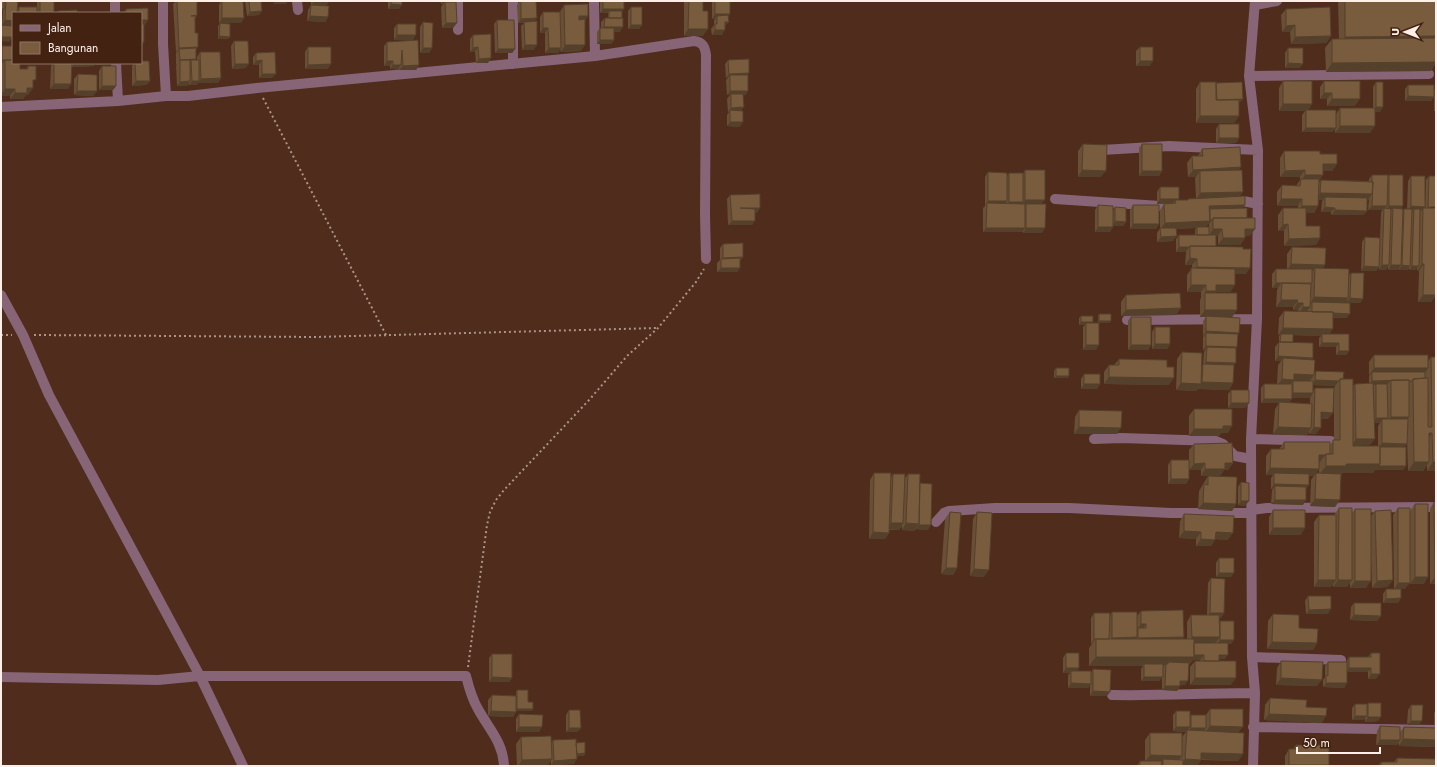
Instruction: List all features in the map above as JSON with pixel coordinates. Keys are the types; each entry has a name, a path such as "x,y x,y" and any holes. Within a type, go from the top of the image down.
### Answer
{"street":[{"path":"115,1 115,12"},
{"path":"163,1 163,44 166,96"},
{"path":"458,1 458,30"},
{"path":"513,1 513,64"},
{"path":"594,1 595,56"},
{"path":"1253,766 1254,693 1252,657 1251,439 1257,319 1258,150 1249,76 1255,3 1278,1"},
{"path":"1,107 118,101 166,96 188,96 257,88 595,56 694,41 703,44 706,49 706,259"},
{"path":"116,64 118,101"},
{"path":"1249,76 1429,74"},
{"path":"1102,150 1169,146 1258,150"},
{"path":"1055,199 1160,206 1183,204"},
{"path":"1220,202 1243,201 1258,204"},
{"path":"1,295 23,335 49,395 200,676 243,766"},
{"path":"1127,320 1257,319"},
{"path":"1094,439 1121,438 1216,441 1224,444 1234,456 1251,459"},
{"path":"1251,439 1331,441"},
{"path":"936,522 948,511 995,508 1069,508 1171,513 1251,511 1267,508 1436,507"},
{"path":"1252,657 1341,660"},
{"path":"1,677 158,680 200,676 466,676 477,708 501,746 504,766"},
{"path":"1112,695 1146,696 1254,693"},
{"path":"1253,727 1436,730"}],"path":[{"path":"257,88 386,335"},
{"path":"466,676 487,525 490,512 496,500 590,399 627,356 658,328 696,282 704,269 706,259"},
{"path":"1,335 315,337 658,328"}],"building":[{"path":"1,1 4,1 4,9 1,9"},
{"path":"6,1 18,1 17,12 12,12 12,21 5,20"},
{"path":"40,1 54,1 54,12 40,12"},
{"path":"177,1 197,1 197,15 191,16 195,16 195,33 198,33 198,47 179,48"},
{"path":"222,1 243,1 244,18 222,18"},
{"path":"249,1 261,1 262,11 250,12"},
{"path":"391,1 402,1 402,5 391,4"},
{"path":"521,1 536,1 537,18 521,19"},
{"path":"603,1 624,1 624,9 603,9"},
{"path":"689,1 703,1 703,11 708,11 708,29 688,29"},
{"path":"715,1 730,1 730,14 715,14"},
{"path":"1345,1 1436,1 1436,36 1345,37"},
{"path":"445,2 456,2 457,23 446,23"},
{"path":"588,4 588,16 579,16 579,20 585,19 585,45 565,45 564,5"},
{"path":"311,5 329,6 328,17 310,16"},
{"path":"19,7 37,7 37,12 19,12"},
{"path":"631,7 642,7 642,25 631,25"},
{"path":"1330,7 1331,36 1295,37 1295,25 1286,26 1286,9"},
{"path":"148,8 148,20 142,20 142,12 126,12 126,9"},
{"path":"77,10 77,12 58,12"},
{"path":"609,11 622,11 622,18 609,18"},
{"path":"543,12 560,12 561,48 549,48 548,28 543,28"},
{"path":"728,15 729,22 725,22 725,30 715,30 717,16"},
{"path":"605,18 623,18 623,27 604,27"},
{"path":"497,20 514,20 515,49 498,49"},
{"path":"537,21 537,45 525,45 524,22"},
{"path":"423,22 433,23 432,48 423,48"},
{"path":"220,23 230,24 230,37 219,36"},
{"path":"142,24 144,24 144,42 142,42"},
{"path":"397,24 416,24 416,35 397,35"},
{"path":"1,25 12,26 12,37 1,37"},
{"path":"600,28 614,28 614,40 600,40"},
{"path":"491,34 491,58 479,59 478,47 473,48 473,35"},
{"path":"1436,38 1436,62 1332,63 1332,39"},
{"path":"418,40 419,65 403,66 402,50 401,65 393,65 393,61 387,61 387,42"},
{"path":"234,41 248,41 249,64 235,64"},
{"path":"2,46 12,46 12,60 2,60"},
{"path":"308,47 331,47 331,64 308,65"},
{"path":"1140,47 1153,47 1153,61 1140,61"},
{"path":"196,48 196,59 180,60 179,49"},
{"path":"1288,48 1303,48 1303,64 1288,63"},
{"path":"200,52 220,52 221,78 201,79"},
{"path":"275,52 276,74 262,74 262,60 256,61 256,53"},
{"path":"749,59 749,73 729,74 728,60"},
{"path":"5,60 12,60 12,64 20,64 20,69 28,69 28,66 36,66 36,80 33,80 33,88 27,88 27,93 15,93 15,89 5,89"},
{"path":"180,60 190,60 190,81 180,82"},
{"path":"191,60 199,60 199,81 192,81"},
{"path":"142,61 149,61 150,81 136,81 135,64 142,64"},
{"path":"54,64 72,64 71,84 54,84"},
{"path":"102,66 116,66 116,86 102,86"},
{"path":"78,74 97,75 97,91 77,91"},
{"path":"730,75 748,75 748,91 730,91"},
{"path":"1283,81 1312,81 1312,104 1283,104"},
{"path":"1324,81 1360,81 1360,99 1332,99 1332,93 1324,93"},
{"path":"1200,82 1216,82 1216,100 1239,100 1239,116 1200,116"},
{"path":"1242,82 1243,99 1217,100 1216,83"},
{"path":"1376,82 1383,82 1383,107 1376,107"},
{"path":"1408,85 1434,85 1434,97 1408,96"},
{"path":"731,94 743,94 744,107 731,108"},
{"path":"1340,108 1375,108 1375,126 1340,126"},
{"path":"730,110 743,111 743,122 730,122"},
{"path":"1306,110 1336,110 1336,128 1306,128"},
{"path":"1219,124 1239,124 1239,138 1219,138"},
{"path":"1083,144 1107,145 1106,171 1082,170"},
{"path":"1142,144 1162,144 1162,171 1142,171"},
{"path":"1240,147 1241,167 1193,170 1192,156 1203,156 1202,149"},
{"path":"1284,151 1320,151 1320,154 1337,154 1337,164 1323,164 1323,175 1305,175 1305,170 1285,171"},
{"path":"1025,170 1045,170 1045,200 1025,200"},
{"path":"1242,170 1243,192 1200,193 1200,171"},
{"path":"988,172 1007,173 1007,201 988,201"},
{"path":"1009,173 1023,173 1023,202 1009,202"},
{"path":"1372,175 1388,175 1387,206 1372,206"},
{"path":"1389,175 1403,175 1403,206 1389,206"},
{"path":"1411,176 1425,176 1425,207 1411,206"},
{"path":"1429,176 1436,176 1436,207 1428,207"},
{"path":"1301,179 1319,179 1318,206 1302,206 1302,199 1281,199 1282,185 1300,186"},
{"path":"1321,180 1373,182 1372,194 1320,193"},
{"path":"1160,187 1179,187 1179,199 1160,199"},
{"path":"760,194 760,208 740,208 755,209 755,221 732,221 730,195"},
{"path":"1245,196 1245,205 1209,206 1210,221 1165,223 1164,204 1176,203 1175,200"},
{"path":"1325,197 1367,198 1367,211 1335,210 1335,208 1325,207"},
{"path":"987,203 1025,204 1025,228 986,228"},
{"path":"1026,204 1046,204 1045,228 1026,228"},
{"path":"1098,205 1113,206 1113,227 1098,227"},
{"path":"1133,205 1159,205 1159,224 1133,224"},
{"path":"1115,207 1126,208 1126,222 1115,221"},
{"path":"1247,208 1247,218 1213,218 1210,220 1210,209"},
{"path":"1283,208 1306,208 1306,226 1320,226 1320,238 1289,239 1288,224 1283,225"},
{"path":"1384,208 1391,209 1389,265 1382,265"},
{"path":"1393,208 1403,209 1401,265 1391,265"},
{"path":"1423,208 1436,208 1436,295 1423,295"},
{"path":"1404,209 1412,209 1410,266 1402,265"},
{"path":"1414,209 1420,209 1419,266 1412,266"},
{"path":"1213,218 1255,218 1255,229 1245,229 1245,238 1223,238 1222,229 1213,229"},
{"path":"1197,227 1209,227 1209,235 1197,235"},
{"path":"1160,228 1176,228 1177,236 1161,237"},
{"path":"1179,235 1216,235 1216,246 1179,247"},
{"path":"1365,237 1380,238 1379,267 1364,266"},
{"path":"743,243 743,257 723,258 723,244"},
{"path":"1190,246 1243,247 1243,249 1251,249 1250,268 1197,267 1197,259 1190,258"},
{"path":"1292,247 1326,248 1325,265 1291,264"},
{"path":"740,258 740,268 721,268 721,259"},
{"path":"1191,268 1235,269 1235,285 1216,285 1216,291 1206,291 1206,285 1191,285"},
{"path":"1315,268 1349,269 1348,298 1314,297"},
{"path":"1276,269 1312,269 1312,283 1276,283"},
{"path":"1351,273 1364,273 1363,299 1350,298"},
{"path":"1282,283 1311,284 1310,307 1303,307 1303,303 1297,303 1298,300 1281,300"},
{"path":"1180,293 1181,308 1126,310 1126,295"},
{"path":"1205,293 1237,293 1237,310 1205,310"},
{"path":"1312,302 1350,303 1350,314 1312,312"},
{"path":"1284,311 1333,312 1333,329 1283,328"},
{"path":"1099,314 1111,314 1111,321 1099,321"},
{"path":"1081,316 1093,316 1093,322 1081,322"},
{"path":"1206,316 1240,318 1239,333 1206,331"},
{"path":"1131,317 1151,317 1151,345 1131,345"},
{"path":"1086,323 1099,323 1099,345 1086,345"},
{"path":"1155,327 1170,327 1170,344 1155,344"},
{"path":"1206,333 1238,334 1237,347 1206,346"},
{"path":"1281,334 1293,334 1293,342 1280,342"},
{"path":"1322,334 1349,334 1349,351 1339,351 1339,343 1322,343"},
{"path":"1279,342 1313,343 1313,358 1278,356"},
{"path":"1207,347 1236,348 1236,363 1206,362"},
{"path":"1182,352 1202,353 1201,384 1181,383"},
{"path":"1374,355 1428,355 1428,368 1374,368"},
{"path":"1431,357 1436,357 1436,462 1433,462 1432,433 1429,433 1429,462 1414,462 1413,379 1428,378 1428,427 1432,427"},
{"path":"1283,358 1315,360 1314,375 1294,374 1294,380 1282,379"},
{"path":"1119,359 1167,360 1167,367 1174,367 1174,378 1109,377 1109,365 1119,365"},
{"path":"1203,364 1234,365 1233,383 1202,382"},
{"path":"1056,368 1069,368 1069,376 1056,376"},
{"path":"1316,371 1344,372 1343,379 1340,379 1339,381 1315,380"},
{"path":"1372,372 1425,372 1425,378 1413,379 1412,381 1372,381"},
{"path":"1084,374 1100,374 1100,384 1084,384"},
{"path":"1340,379 1353,379 1353,446 1380,446 1380,464 1346,464 1346,466 1326,466 1326,454 1333,454 1333,440 1340,440"},
{"path":"1391,380 1409,380 1409,417 1391,417"},
{"path":"1293,381 1313,381 1313,393 1293,393"},
{"path":"1373,383 1375,439 1356,439 1355,384"},
{"path":"1264,384 1292,384 1292,399 1264,399"},
{"path":"1376,384 1387,384 1388,418 1376,418"},
{"path":"1315,388 1334,388 1333,413 1321,412 1321,428 1314,427"},
{"path":"1231,390 1249,390 1249,403 1231,403"},
{"path":"1279,402 1312,404 1311,428 1278,427"},
{"path":"1194,409 1232,409 1232,426 1223,426 1223,429 1194,429"},
{"path":"1079,410 1122,411 1121,428 1079,427"},
{"path":"1382,419 1408,419 1407,444 1382,443"},
{"path":"1284,442 1330,442 1330,454 1319,455 1319,469 1270,468 1271,449 1284,449"},
{"path":"1232,443 1233,463 1225,463 1225,469 1205,469 1205,463 1194,464 1194,444"},
{"path":"1380,447 1406,447 1406,466 1379,466"},
{"path":"1171,460 1189,460 1189,479 1171,479"},
{"path":"874,473 891,473 889,533 873,532"},
{"path":"1274,473 1309,474 1309,485 1274,484"},
{"path":"1316,473 1341,474 1340,500 1315,499"},
{"path":"893,474 905,474 903,523 891,523"},
{"path":"908,474 920,474 919,524 906,523"},
{"path":"1208,476 1237,477 1236,504 1203,503 1204,484 1208,485"},
{"path":"1241,482 1249,483 1249,501 1241,501"},
{"path":"920,483 932,484 931,525 919,525"},
{"path":"1275,486 1306,487 1306,500 1275,500"},
{"path":"1434,502 1436,502 1436,577 1435,577"},
{"path":"1415,504 1428,504 1428,577 1415,577"},
{"path":"1339,508 1352,508 1352,580 1338,580"},
{"path":"1398,508 1410,508 1410,583 1398,583"},
{"path":"1355,509 1371,509 1371,581 1355,581"},
{"path":"1273,510 1305,510 1305,528 1273,528"},
{"path":"1391,510 1393,580 1377,581 1375,511"},
{"path":"950,512 961,513 957,568 946,568"},
{"path":"977,512 992,513 989,570 974,569"},
{"path":"1184,514 1234,516 1233,533 1216,532 1215,540 1201,539 1201,532 1184,531"},
{"path":"1319,515 1336,515 1336,580 1318,580"},
{"path":"1219,558 1234,558 1234,573 1219,573"},
{"path":"1211,578 1225,579 1224,613 1210,613"},
{"path":"1386,589 1401,589 1401,598 1386,599"},
{"path":"1308,596 1331,596 1331,609 1309,610"},
{"path":"1354,603 1381,603 1381,616 1354,615"},
{"path":"1183,610 1184,637 1138,638 1138,628 1146,628 1146,624 1141,624 1141,611"},
{"path":"1112,612 1137,612 1137,637 1112,638"},
{"path":"1094,613 1110,613 1109,639 1094,639"},
{"path":"1273,614 1299,615 1299,628 1318,629 1317,643 1272,642"},
{"path":"1191,615 1219,615 1220,637 1192,637"},
{"path":"1220,621 1234,621 1234,640 1220,640"},
{"path":"1096,639 1194,639 1194,657 1096,657"},
{"path":"1194,643 1228,643 1228,655 1219,655 1219,661 1204,661 1204,655 1194,655"},
{"path":"1066,653 1079,653 1079,668 1066,668"},
{"path":"1371,653 1380,653 1380,674 1371,674 1371,668 1349,668 1349,657 1371,657"},
{"path":"492,654 512,654 512,678 492,677"},
{"path":"1195,661 1236,661 1236,678 1195,678"},
{"path":"1281,661 1323,662 1322,680 1281,678"},
{"path":"1168,662 1189,663 1188,681 1180,681 1180,686 1165,686 1166,664 1168,664"},
{"path":"1328,662 1347,662 1347,683 1326,683 1326,675 1328,676"},
{"path":"1144,664 1163,664 1163,677 1144,677"},
{"path":"1093,669 1111,670 1110,692 1093,691"},
{"path":"1071,671 1091,671 1091,684 1071,683"},
{"path":"517,690 528,690 528,702 533,702 533,709 517,709"},
{"path":"492,695 516,696 516,712 491,711"},
{"path":"1270,698 1307,700 1306,707 1327,708 1326,716 1269,714"},
{"path":"1368,703 1381,703 1381,717 1368,717"},
{"path":"1355,704 1367,704 1367,716 1355,716"},
{"path":"1411,705 1423,705 1422,721 1411,721"},
{"path":"1210,709 1243,709 1243,727 1210,726"},
{"path":"569,710 580,710 581,728 569,728"},
{"path":"1176,711 1190,711 1190,727 1176,727"},
{"path":"519,714 543,715 542,727 519,727"},
{"path":"1191,715 1206,715 1206,728 1191,728"},
{"path":"1380,726 1400,727 1400,740 1380,740"},
{"path":"1404,727 1436,728 1436,740 1403,739"},
{"path":"1187,730 1244,733 1243,754 1201,753 1201,760 1185,759"},
{"path":"1150,733 1182,733 1182,756 1150,755"},
{"path":"551,736 552,759 522,760 521,737"},
{"path":"576,739 577,759 554,761 553,740"},
{"path":"585,742 585,753 577,754 576,743"},
{"path":"1296,745 1329,745 1329,765 1289,765 1289,749 1296,749"},
{"path":"1397,758 1436,759 1436,766 1381,766 1381,762 1397,762"},
{"path":"1163,759 1183,760 1183,766 1163,766"},
{"path":"1140,761 1162,761 1161,766 1140,766"},
{"path":"1210,765 1210,766 1198,766"}]}
